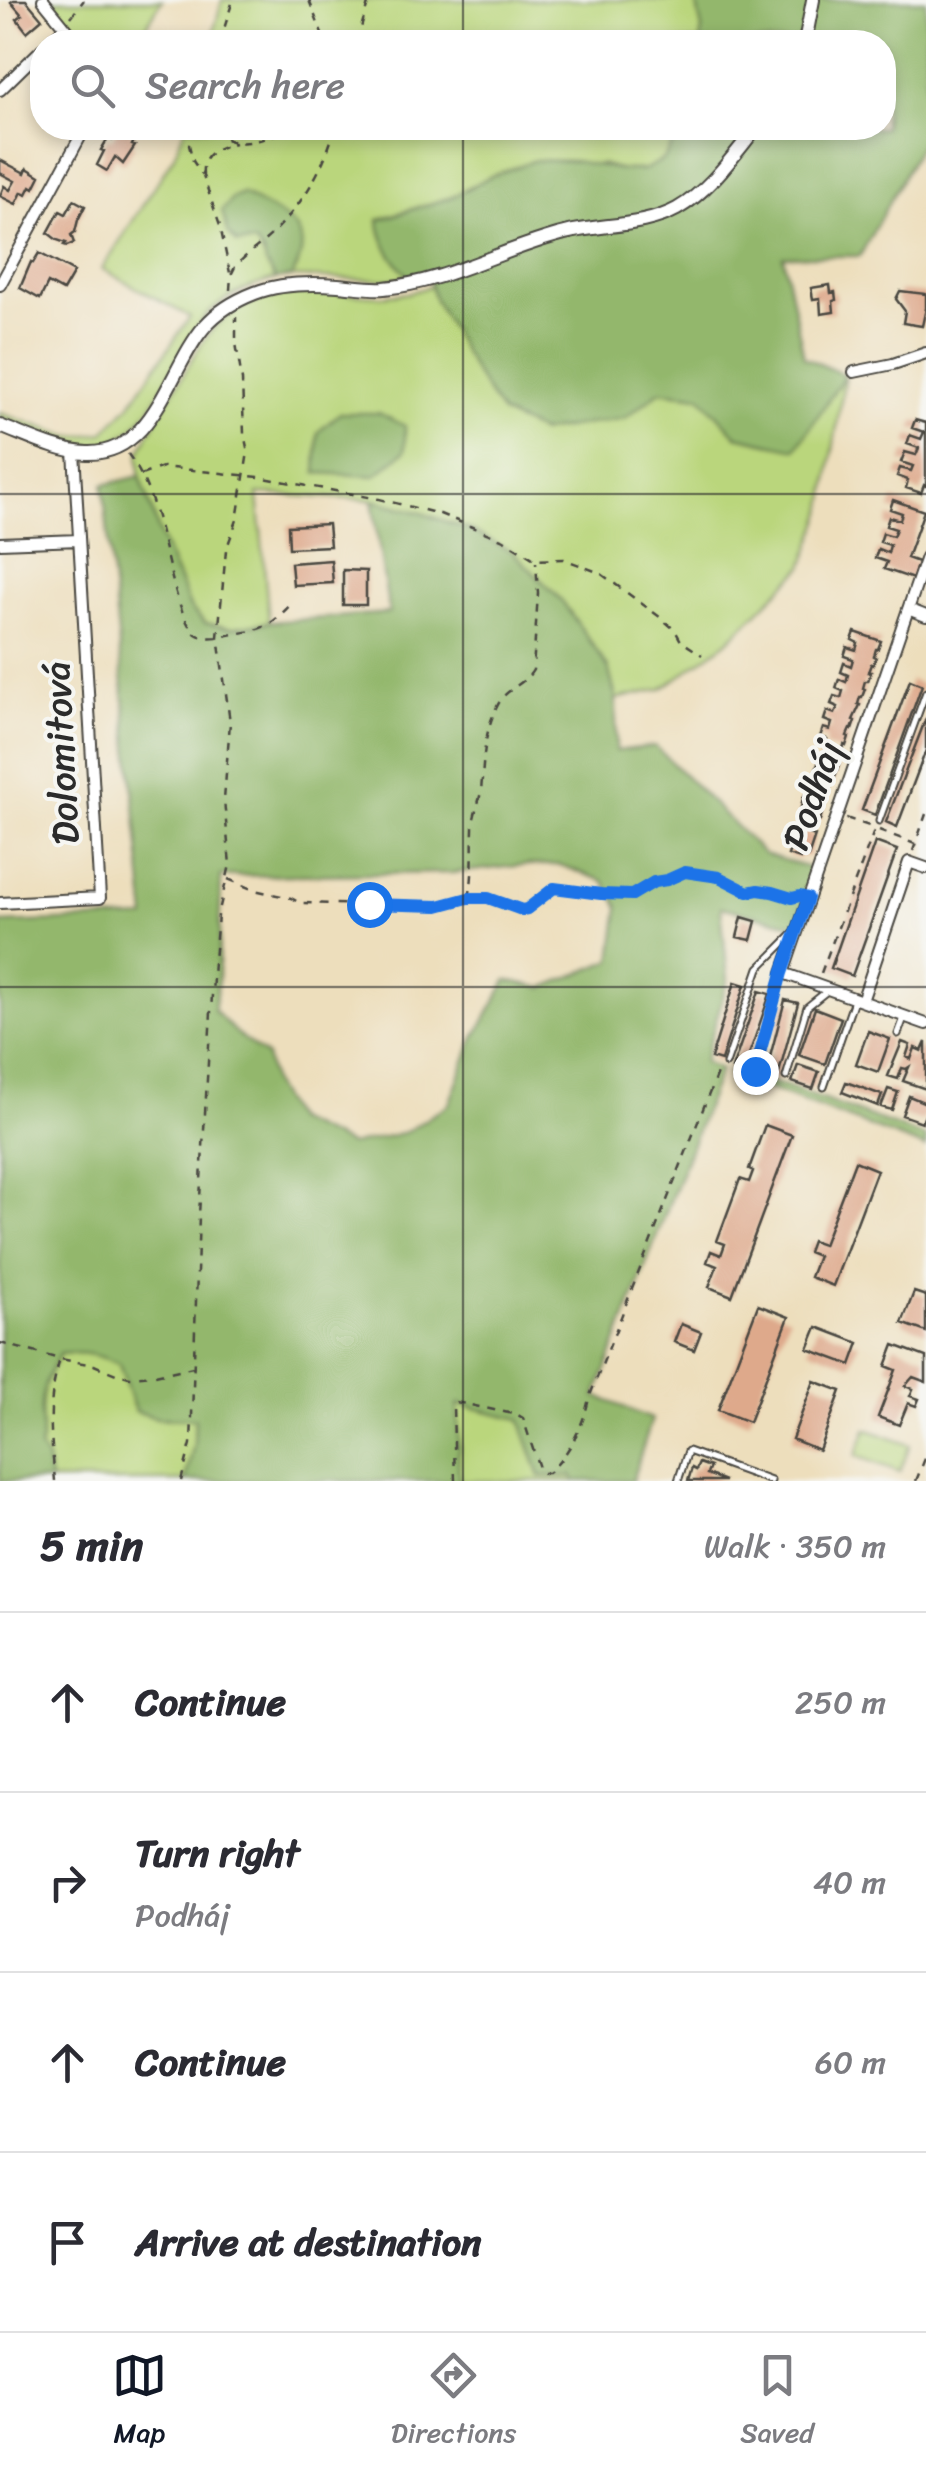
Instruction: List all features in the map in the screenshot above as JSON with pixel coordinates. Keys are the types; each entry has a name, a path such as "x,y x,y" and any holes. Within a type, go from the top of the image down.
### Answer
{"street":[{"path":"43,0 67,30"},
{"path":"807,30 814,0"},
{"path":"62,30 65,27"},
{"path":"0,90 30,61"},
{"path":"0,285 79,140"},
{"path":"0,426 74,451 101,452 121,445 148,420 206,325 231,304 258,292 292,285 380,288 414,284 568,232 674,212 694,198 747,140"},
{"path":"854,372 926,353"},
{"name":"Dolomitová","path":"0,903 100,898 74,451"},
{"path":"0,543 79,540"},
{"name":"Podháj","path":"782,973 926,557"},
{"path":"908,610 926,616"},
{"path":"858,1000 908,862 926,868"},
{"path":"782,973 926,1024"}],"lane":[{"path":"880,820 926,692"},
{"path":"726,1064 759,968 797,930"},
{"path":"755,1071 782,973"},
{"path":"786,1077 808,1007 830,990"},
{"path":"824,1087 858,1000"},
{"path":"898,1034 904,1016"},
{"path":"678,1481 688,1451 771,1481"}],"path":[{"path":"65,27 84,0"},
{"path":"224,30 233,0"},
{"path":"308,0 320,30"},
{"path":"360,30 369,0"},
{"path":"181,1481 191,1444 214,961 218,916 230,865 224,800 230,722 218,637 226,550 238,520 248,452 231,275 220,226 203,176 194,162 190,140"},
{"path":"229,140 236,143"},
{"path":"203,176 206,155 217,148 259,140"},
{"path":"231,275 242,258 293,213 322,166 331,140"},
{"path":"121,445 142,475 182,614 196,633 218,637 257,631 271,625 294,602"},
{"path":"142,475 164,468 244,476 324,488 440,514 504,540 536,560 564,559 600,573 660,616 681,641 702,656"},
{"path":"468,898 473,879 472,826 481,794 487,729 502,697 527,680 533,670 536,560"},
{"path":"908,862 926,814"},
{"path":"837,815 915,844"},
{"path":"816,985 875,828"},
{"path":"227,878 300,903 438,906 468,898 488,898 522,910 554,888 632,895 654,882 685,872 719,877 748,892 808,898"},
{"path":"455,1481 456,1402 523,1418 543,1473 557,1466 586,1416 589,1398 715,1076 726,1064"},
{"path":"0,1343 130,1377 192,1367"},
{"path":"55,1481 49,1412 60,1359"},
{"path":"926,1456 917,1479 926,1480"}],"green space":[{"path":"51,0 162,0 144,30 75,30"},
{"path":"222,0 696,0 702,29 702,30 214,30"},
{"path":"696,0 926,0 926,134 860,256 783,256 804,357 845,375 796,449 737,436 700,396 660,391 625,418 541,432 502,414 435,300 427,274 409,277 389,251 379,220 452,197 491,176 535,160 644,170 664,159 675,140 896,140 896,30 702,29"},
{"path":"180,140 675,140 664,159 644,170 622,170 601,164 491,176 452,197 379,219 385,243 409,277 385,280 292,277 298,265 264,208 243,194 237,243 255,243 276,279 240,292 208,314 159,394 130,431 111,442 78,445 0,419 0,413 71,437 103,433 131,403 190,317 102,269 173,158"},
{"path":"243,194 282,216 299,233 300,259 292,277 276,279 255,243 237,243 228,233 222,211 233,198"},
{"path":"431,286 475,373 625,418 660,391 701,396 737,436 795,449 845,375 823,513 803,567 727,642 662,689 616,699 608,667 562,601 514,553 422,513 372,500 258,494 269,622 230,628 205,623 191,609 161,538 140,476 139,454 201,344 216,325 244,305 263,298 321,292 379,296"},
{"path":"340,413 379,413 405,426 405,451 375,476 316,473 318,432"},
{"path":"140,476 191,609 205,623 230,628 389,613 372,500 470,530 514,553 562,601 608,667 616,699 616,751 655,746 764,854 813,869 796,925 721,907 728,979 704,1062 720,1070 596,1396 652,1419 632,1481 574,1481 573,1476 540,1476 520,1419 458,1404 459,1481 185,1481 194,1445 195,1419 157,1418 135,1411 119,1364 77,1353 60,1354 43,1394 40,1449 47,1460 50,1481 0,1481 0,923 146,918 103,485","holes":["560,865 604,881 619,907 612,960 543,988 507,980 471,1045 449,1104 406,1132 350,1145 294,1120 273,1085 266,1056 214,1010 221,876 452,873"]},
{"path":"727,1073 786,1086 926,1137 926,1148"},
{"path":"85,1352 119,1364 135,1411 157,1418 195,1419 194,1445 185,1481 50,1481 47,1460 40,1449 44,1387 60,1354"},
{"path":"457,1404 520,1419 540,1476 573,1476 574,1481 459,1481"},
{"path":"866,1429 910,1445 900,1472 856,1456"}],"building":[{"path":"26,0 42,19 27,32 17,19 22,15 11,2"},
{"path":"107,140 134,140 135,146 123,164 115,157 107,171 97,165 104,151 101,150"},
{"path":"0,160 40,176 34,188 31,186 27,194 22,192 16,204 0,196 4,186 10,190 15,181 0,173"},
{"path":"74,200 85,206 71,235 74,243 67,246 48,233 60,211 66,214"},
{"path":"39,253 74,272 63,291 48,283 40,299 20,288"},
{"path":"830,285 831,293 835,292 834,312 821,314 820,298 813,299 811,288"},
{"path":"900,291 926,294 922,326 903,323 905,311 896,299"},
{"path":"915,420 926,423 926,486 921,493 906,488 908,480 897,476 900,468 911,471 913,466 901,462 905,452 916,455 919,448 907,444 910,435 921,439 924,432 912,428"},
{"path":"893,500 924,511 907,558 918,562 913,579 884,569 887,562 875,558 878,549 888,553 890,545 880,542 883,533 893,536 896,529 886,526 889,517 900,520 902,513 890,509"},
{"path":"328,524 330,546 289,548 288,526"},
{"path":"331,560 333,583 293,585 291,563"},
{"path":"343,570 366,571 366,605 343,605"},
{"path":"855,632 881,641 842,752 824,746 827,739 820,737 823,728 830,730 832,723 824,720 827,711 835,714 838,707 831,704 834,696 841,698 843,691 836,688 839,679 846,682 848,675 841,672 844,663 851,666 853,659 844,656 847,647 856,650 858,643 852,640"},
{"path":"910,680 922,685 875,815 862,810"},
{"path":"926,718 926,750 897,827 886,822"},
{"path":"820,758 839,764 832,786 812,780"},
{"path":"808,790 826,797 820,821 799,816"},
{"path":"797,829 815,836 808,857 801,855 800,859 788,855"},
{"path":"875,842 897,850 852,976 831,968"},
{"path":"742,917 756,921 751,940 737,937"},
{"path":"735,982 745,985 721,1061 711,1058"},
{"path":"759,991 770,994 743,1072 732,1069"},
{"path":"785,1000 798,1003 777,1080 765,1076"},
{"path":"815,1008 841,1018 825,1064 799,1055"},
{"path":"868,1031 890,1039 878,1072 856,1064"},
{"path":"902,1042 910,1045 906,1057 911,1059 915,1048 922,1051 926,1042 926,1089 903,1081 909,1067 902,1068 898,1079 888,1076"},
{"path":"798,1065 819,1072 813,1089 792,1082"},
{"path":"846,1082 882,1095 878,1106 842,1092"},
{"path":"888,1089 898,1092 892,1110 881,1107"},
{"path":"909,1096 926,1103 922,1122 902,1115"},
{"path":"765,1125 792,1135 732,1296 709,1287 717,1266 707,1262 711,1251 721,1255 725,1244 717,1241 740,1179 749,1182 753,1171 749,1169"},
{"path":"855,1161 877,1170 833,1286 810,1277 818,1256 808,1252 812,1241 823,1245"},
{"path":"914,1292 926,1296 926,1332 902,1323"},
{"path":"758,1305 789,1317 749,1422 718,1410"},
{"path":"681,1324 701,1332 694,1350 674,1342"},
{"path":"817,1327 859,1343 851,1365 808,1349"},
{"path":"894,1345 926,1357 926,1382 913,1377 905,1386 913,1389 910,1396 919,1399 916,1406 908,1403 899,1425 878,1417 896,1370 886,1366"},
{"path":"814,1381 841,1391 819,1450 792,1439"},
{"path":"699,1463 710,1467 707,1474 725,1481 688,1481 692,1468 696,1470"}],"route":[{"path":"369,904 438,906 468,898 488,898 522,910 554,888 632,895 654,882 685,872 719,877 748,892 808,898 755,1071"}]}
